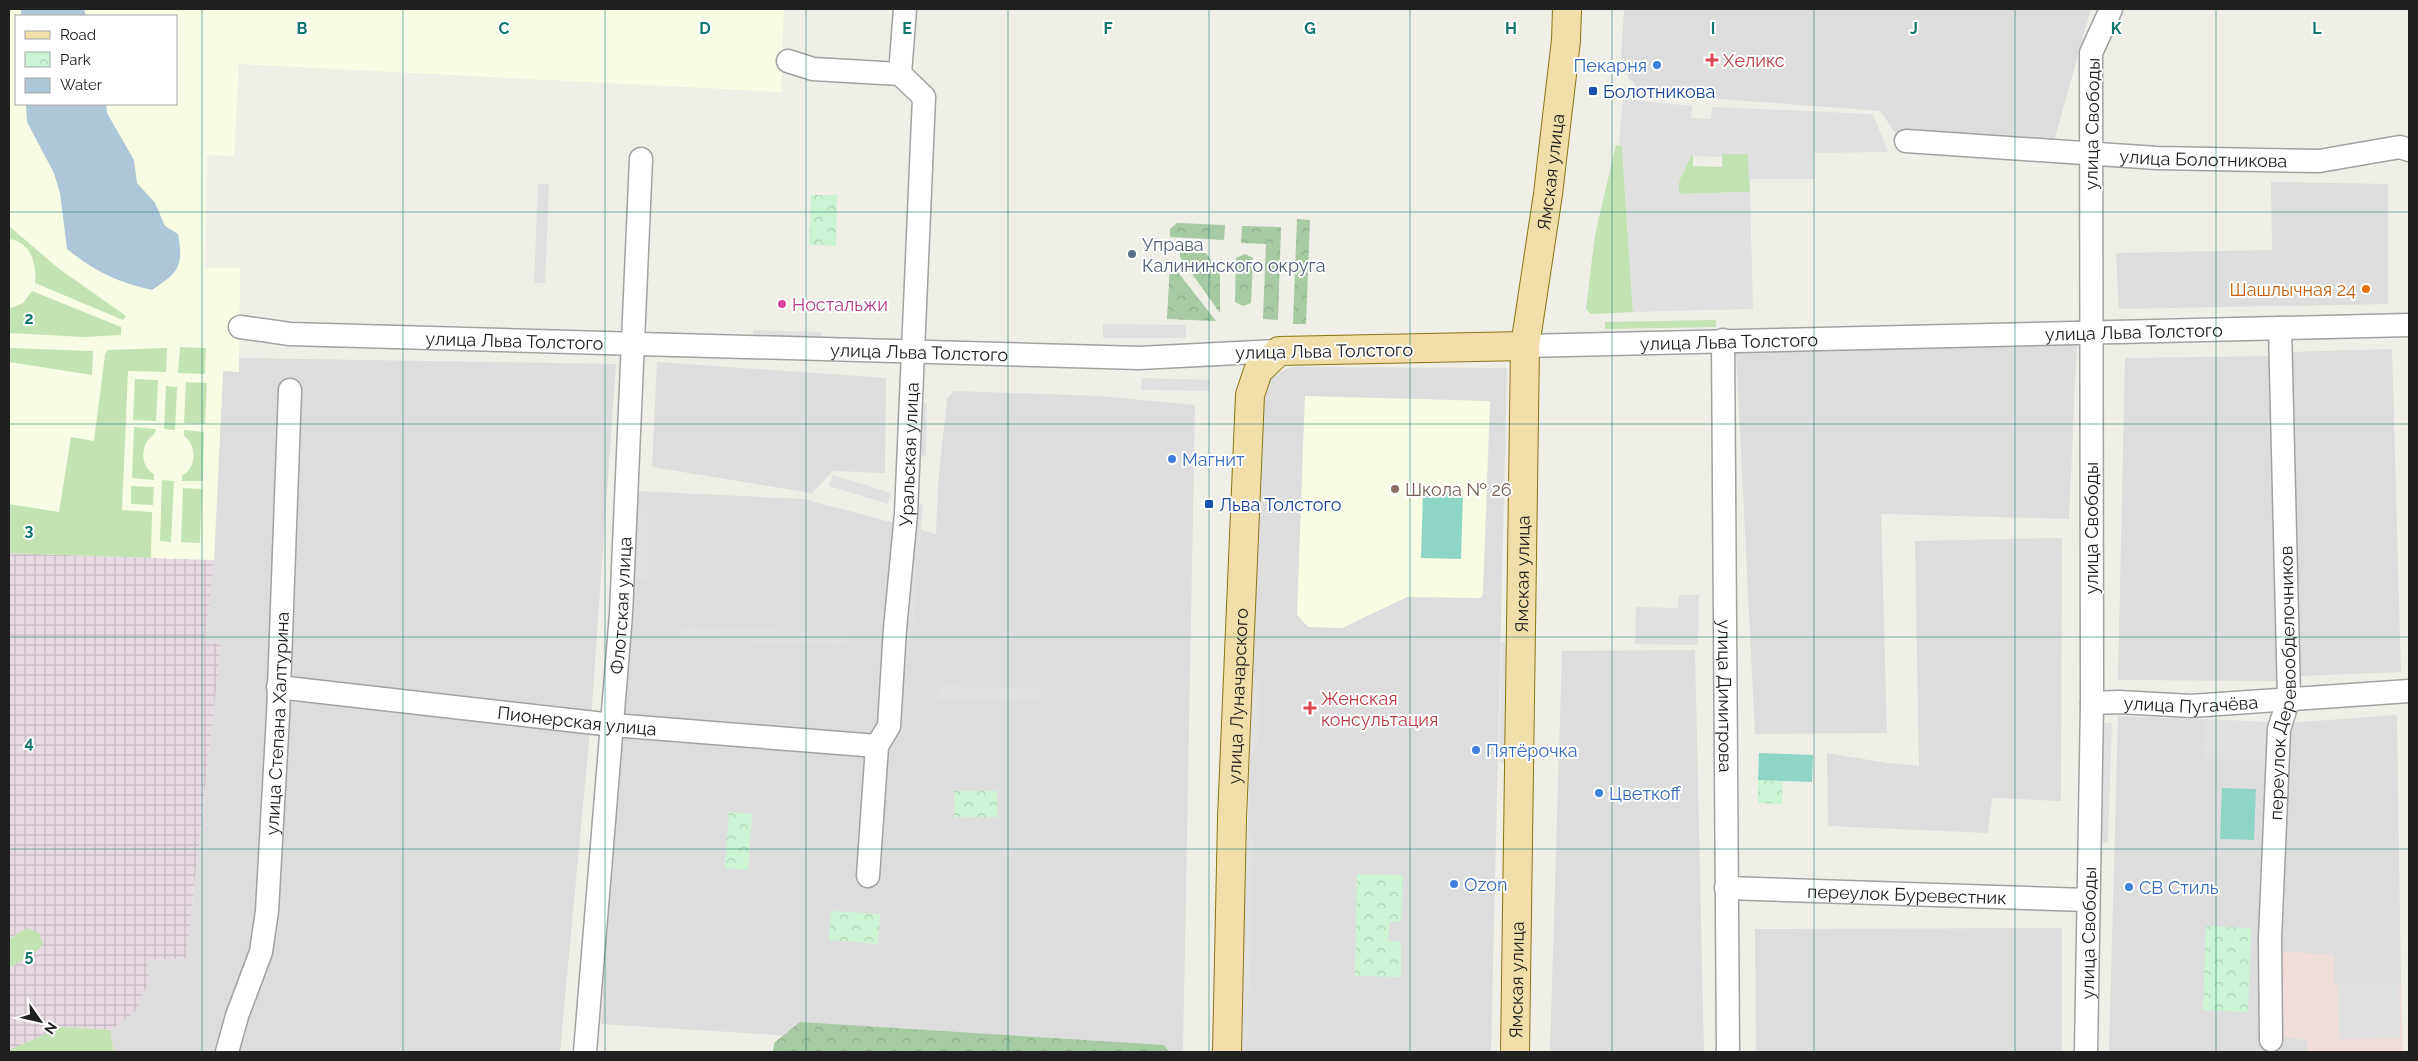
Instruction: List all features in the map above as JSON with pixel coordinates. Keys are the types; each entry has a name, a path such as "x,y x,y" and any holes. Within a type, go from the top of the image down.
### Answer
{"main road":[{"name":"Ямская улица","path":"1515,1052 1526,346 1548,194 1566,40 1567,9"},
{"name":"улица Льва Толстого","path":"1279,351 1526,346"},
{"name":"улица Луначарского","path":"1227,1052 1232,818 1250,395 1258,371 1279,351"}],"street":[{"path":"788,61 813,69 900,74 905,9"},
{"name":"улица Свободы","path":"2086,1052 2092,704 2091,53 2111,9"},
{"name":"Уральская улица","path":"868,876 877,746 889,726 906,514 924,97 900,74"},
{"name":"улица Болотникова","path":"1906,141 2092,155 2319,161 2400,147 2409,150"},
{"name":"Флотская улица","path":"585,1052 622,605 641,160"},
{"name":"улица Льва Толстого","path":"1526,346 2409,324"},
{"name":"улица Льва Толстого","path":"240,327 290,334 1139,358 1279,351"},
{"name":"переулок Деревообделочников","path":"2271,1040 2270,939 2279,729 2289,698 2280,328"},
{"name":"улица Димитрова","path":"1723,340 1728,1052"},
{"name":"улица Степана Халтурина","path":"227,1052 237,1016 260,952 267,911 290,390"},
{"name":"Пионерская улица","path":"278,687 613,725 877,746"},
{"name":"улица Пугачёва","path":"2092,704 2119,702 2191,706 2409,691"},
{"name":"переулок Буревестник","path":"1726,888 2088,900"}],"shaded area":[{"path":"9,9 784,9 781,92 239,64 234,156 207,155 205,268 240,268 239,372 223,371 214,560 9,553"},
{"path":"1624,9 2091,9 2052,148 1897,135 1880,111 1643,93 1628,77 1621,57"},
{"path":"1623,99 1692,106 1691,118 1711,119 1712,107 1873,114 1888,152 1814,153 1814,179 1749,179 1748,154 1722,154 1721,157 1691,156 1679,181 1679,194 1750,192 1753,309 1633,312 1622,146 1619,145"},
{"path":"2271,182 2388,184 2388,304 2119,309 2116,253 2272,250"},
{"path":"538,184 549,184 545,283 534,283"},
{"path":"1103,324 1186,325 1186,338 1103,338"},
{"path":"753,330 821,332 821,343 753,342"},
{"path":"2077,343 2069,519 1881,514 1887,733 1755,734 1736,353"},
{"path":"2392,349 2401,672 2300,676 2290,352"},
{"path":"2274,356 2278,681 2118,680 2125,358"},
{"path":"239,358 616,364 591,719 560,1052 114,1052 110,1030 135,1012 149,981 148,960 186,958 221,645 205,641 214,560 223,371 239,371"},
{"path":"657,362 886,378 885,473 833,471 812,493 652,467"},
{"path":"1292,367 1507,368 1491,1052 1240,1052 1262,390 1275,374"},
{"path":"1142,378 1210,380 1209,391 1141,390"},
{"path":"954,391 1100,396 1195,405 1183,1052 1045,1052 601,1024 635,491 804,499 936,534 938,483 947,399"},
{"name":"Школа № 26","path":"1305,396 1490,401 1483,594 1481,598 1407,597 1342,628 1308,627 1297,615"},
{"path":"916,403 927,403 926,456 914,456"},
{"path":"833,475 891,493 888,504 829,486"},
{"path":"1423,493 1463,494 1461,559 1421,558"},
{"path":"913,504 923,504 910,664 899,664"},
{"path":"638,512 649,513 647,581 636,580"},
{"path":"2062,538 2061,801 1992,798 1988,833 1828,826 1827,753 1887,763 1919,766 1915,541"},
{"path":"9,553 214,560 205,641 221,645 186,958 148,960 149,981 135,1012 110,1030 62,1027 9,1050 9,968 32,955 27,928 9,939"},
{"path":"1679,595 1699,595 1698,645 1635,644 1636,607 1678,608"},
{"path":"681,626 848,634 847,646 680,638"},
{"path":"1510,639 1509,767 1499,761 1501,643"},
{"path":"1695,650 1704,1052 1550,1052 1562,651"},
{"path":"1253,675 1260,685 1258,745 1250,755"},
{"path":"938,686 1039,688 1039,700 937,698"},
{"path":"2397,715 2401,985 2333,985 2280,1037 2307,1039 2307,1052 2109,1052 2118,716 2287,723"},
{"path":"2204,719 2272,722 2270,761 2202,758"},
{"path":"2100,723 2112,723 2108,843 2096,843"},
{"path":"1759,753 1813,755 1812,782 1758,780"},
{"path":"2222,788 2256,789 2254,840 2220,839"},
{"path":"1248,831 1254,841 1248,1040 1241,1050"},
{"path":"2062,928 2062,1052 1756,1052 1755,929"},
{"path":"2276,951 2334,955 2334,985 2401,985 2403,1052 2307,1052 2307,1039 2280,1037"},
{"path":"2399,985 2400,1038 2339,1039 2338,986"}],"green space":[{"path":"1616,145 1622,146 1633,312 1591,314 1586,309 1595,235"},
{"path":"1722,154 1749,154 1750,192 1679,194 1679,181 1691,156 1693,156 1693,166 1722,167"},
{"path":"811,195 837,195 836,246 809,245"},
{"path":"1297,219 1310,220 1306,324 1293,324"},
{"path":"1177,223 1225,225 1224,240 1170,237 1170,229"},
{"path":"9,226 58,268 126,316 123,320 35,283 35,269 31,255 23,244 9,239"},
{"path":"1242,226 1281,227 1278,320 1263,319 1266,244 1241,243"},
{"path":"1180,252 1206,253 1220,273 1220,313 1180,257"},
{"path":"1245,254 1253,258 1251,303 1243,306 1235,302 1236,258"},
{"path":"1170,262 1216,321 1167,319"},
{"path":"32,291 121,327 121,335 84,337 9,333 9,309 23,303"},
{"path":"1716,320 1716,327 1605,329 1605,322"},
{"path":"180,347 206,348 205,374 178,373"},
{"path":"9,348 93,351 92,375 9,362"},
{"path":"167,348 166,372 128,371 122,510 152,512 151,558 9,553 9,504 59,512 71,437 94,441 105,355 108,350"},
{"path":"135,379 158,380 156,421 133,420"},
{"path":"186,382 207,383 205,424 184,423"},
{"path":"166,386 177,387 175,430 164,429"},
{"path":"134,427 156,429 145,446 143,455 147,468 154,474 154,480 132,478"},
{"path":"184,430 204,432 203,481 182,481 182,476 193,462 193,450 184,436"},
{"path":"162,480 174,481 171,542 160,541"},
{"path":"131,486 154,487 153,505 131,504"},
{"path":"183,488 202,489 200,543 181,542"},
{"path":"1758,780 1783,781 1782,804 1758,803"},
{"path":"954,791 997,791 998,817 954,817"},
{"path":"729,812 752,814 748,870 725,868"},
{"path":"1357,874 1403,875 1401,922 1390,921 1388,941 1401,942 1401,977 1355,976"},
{"path":"831,911 880,914 878,944 829,940"},
{"path":"2206,926 2251,928 2248,1012 2203,1010"},
{"path":"27,928 39,933 43,945 32,955 9,968 9,939"},
{"path":"800,1022 1164,1045 1169,1052 773,1052 774,1043"},
{"path":"62,1027 110,1030 114,1052 9,1052 9,1050"}],"water":[{"path":"21,9 84,9 86,15 21,15"},
{"path":"26,105 106,105 107,113 134,160 137,183 155,203 165,226 178,234 180,261 174,273 152,290 107,275 87,264 67,249 60,193 54,173 27,122"}],"place":[{"name":"Хеликс","path":"1712,60"},
{"name":"Пекарня","path":"1657,65"},
{"name":"Болотникова","path":"1593,91"},
{"name":"Управа Калининского округа","path":"1132,254"},
{"name":"Шашлычная 24","path":"2366,289"},
{"name":"Ностальжи","path":"782,304"},
{"name":"Магнит","path":"1172,459"},
{"name":"Школа № 26","path":"1395,489"},
{"name":"Льва Толстого","path":"1209,504"},
{"name":"Женская консультация","path":"1310,708"},
{"name":"Пятёрочка","path":"1476,750"},
{"name":"Цветкоff","path":"1599,793"},
{"name":"Ozon","path":"1454,884"},
{"name":"СВ Стиль","path":"2129,887"}]}
